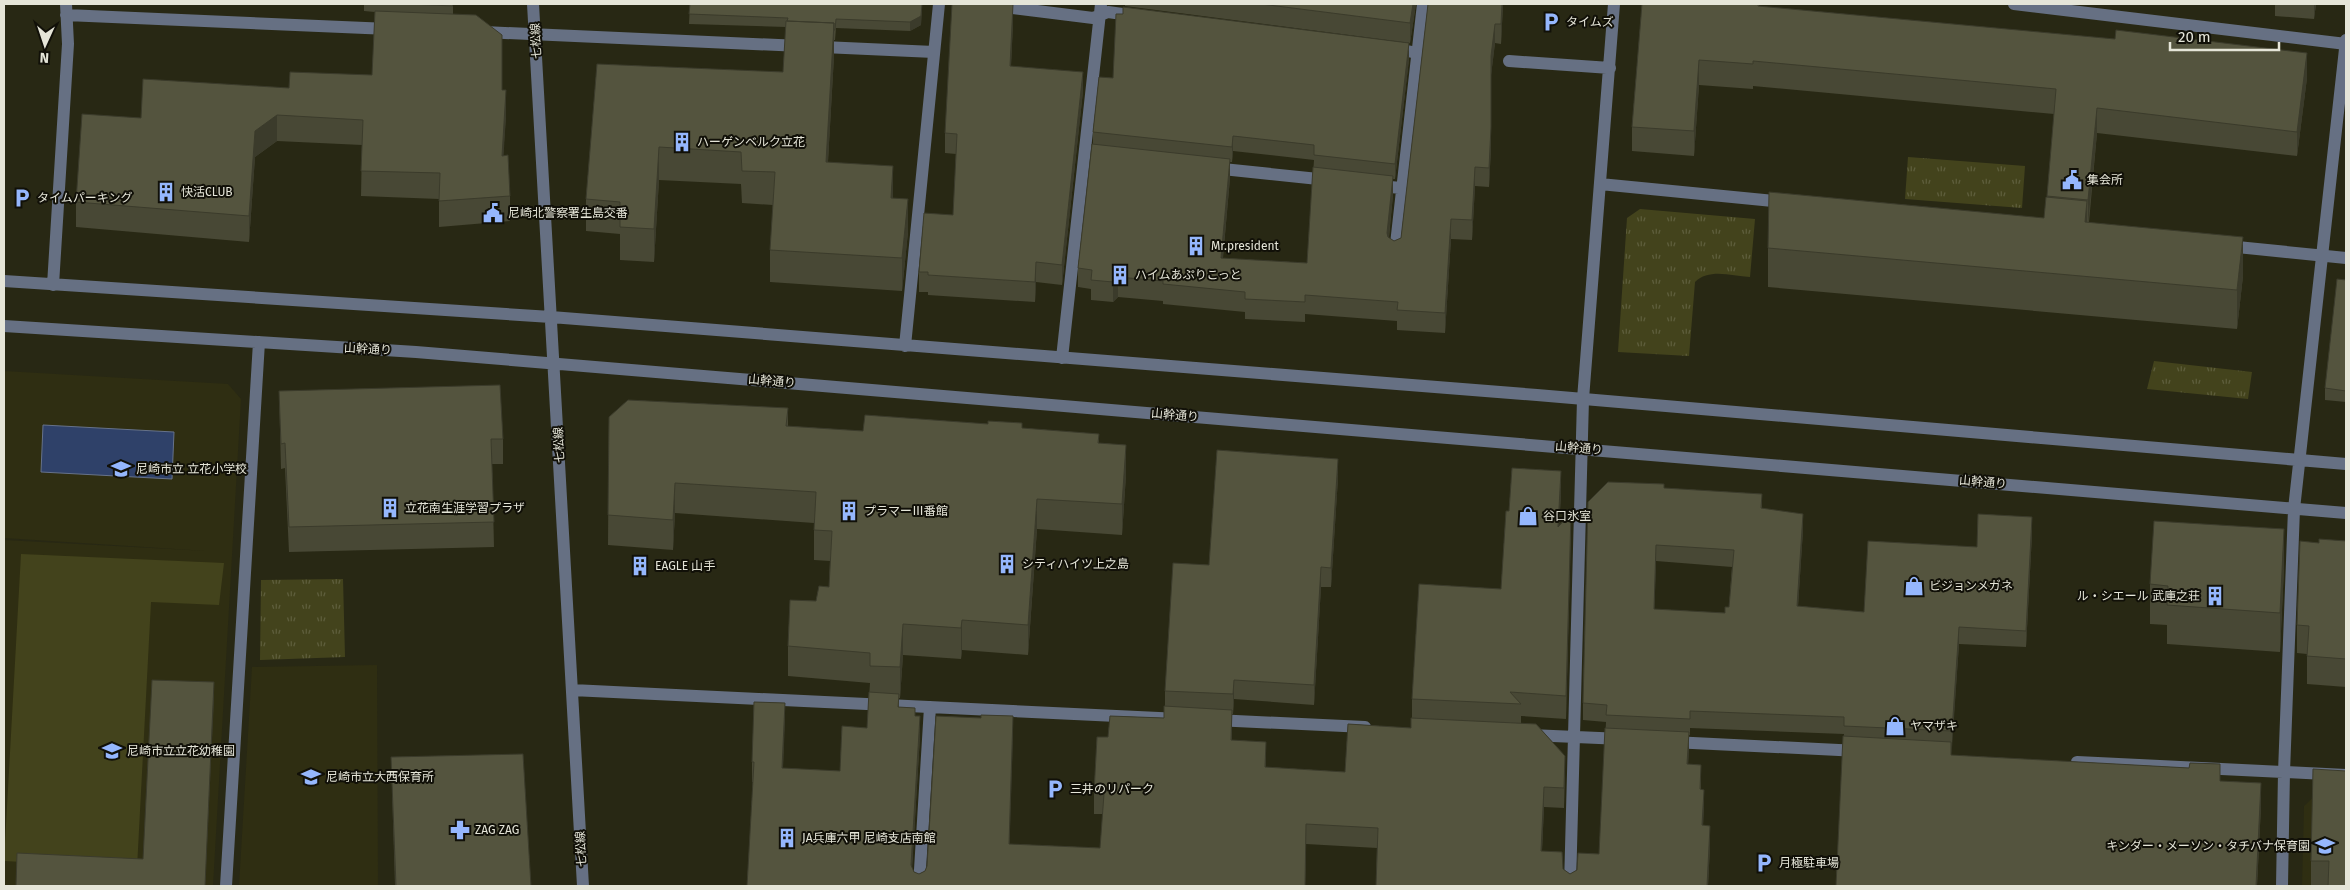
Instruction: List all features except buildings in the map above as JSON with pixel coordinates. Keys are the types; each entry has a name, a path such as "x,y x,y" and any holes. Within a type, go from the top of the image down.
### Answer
{"street":[{"name":"七松線","path":"533,4 555,363 583,886"},
{"path":"905,346 939,4"},
{"path":"981,4 1093,18 1101,9"},
{"path":"1395,253 1423,4"},
{"path":"1570,886 1583,399 1614,4"},
{"path":"2014,4 2346,43 2294,509 2284,772 2282,886"},
{"path":"53,285 68,44 66,9 407,29"},
{"path":"1101,9 1108,12 1146,17"},
{"path":"1062,358 1088,155 1101,9"},
{"path":"466,32 934,52"},
{"path":"1378,46 1417,53"},
{"path":"1509,60 1610,68"},
{"path":"1199,167 1344,182"},
{"path":"1364,184 1402,188"},
{"path":"1600,184 1798,204"},
{"path":"2214,244 2346,258"},
{"path":"4,281 552,318 1583,399 2346,464"},
{"name":"山幹通り","path":"4,326 416,352 555,363 2346,513"},
{"path":"226,886 259,342"},
{"path":"572,690 1377,728"},
{"path":"919,886 930,707"},
{"path":"1515,734 1632,740"},
{"path":"1662,741 1868,751"},
{"path":"2066,761 2346,775"}],"shaded area":[{"name":"尼崎市立立花幼稚園","path":"4,371 228,384 241,399 213,886 4,886 4,540 207,551 4,538"},
{"name":"尼崎市立大西保育所","path":"377,665 378,886 239,886 252,667"},
{"name":"キンダー・メーソン・タチバナ保育園","path":"2320,791 2346,886 2302,886 2304,806"}],"green space":[{"path":"1908,157 2025,166 2022,208 1905,199"},
{"path":"1640,209 1755,219 1750,277 1714,274 1707,275 1695,282 1689,356 1618,352 1627,218"},
{"path":"2154,361 2252,372 2248,399 2147,389"},
{"path":"21,554 224,563 219,605 151,602 137,868 4,861"},
{"path":"343,579 345,657 260,660 261,580"}],"water":[{"path":"43,425 174,432 172,479 41,472"}],"place":[{"name":"タイムズ","path":"1551,22"},
{"name":"ハーゲンベルク立花","path":"682,142"},
{"name":"集会所","path":"2072,180"},
{"name":"快活CLUB","path":"166,192"},
{"name":"タイムパーキング","path":"22,198"},
{"name":"尼崎北警察署生島交番","path":"493,213"},
{"name":"Mr.president","path":"1196,246"},
{"name":"ハイムあぷりこっと","path":"1120,275"},
{"name":"尼崎市立 立花小学校","path":"121,469"},
{"name":"立花南生涯学習プラザ","path":"390,508"},
{"name":"プラマーⅢ番館","path":"849,511"},
{"name":"谷口氷室","path":"1528,516"},
{"name":"シティハイツ上之島","path":"1007,564"},
{"name":"EAGLE 山手","path":"640,566"},
{"name":"ビジョンメガネ","path":"1914,586"},
{"name":"ル・シエール 武庫之荘","path":"2215,596"},
{"name":"ヤマザキ","path":"1895,726"},
{"name":"尼崎市立立花幼稚園","path":"112,751"},
{"name":"尼崎市立大西保育所","path":"311,777"},
{"name":"三井のリパーク","path":"1055,789"},
{"name":"ZAG ZAG","path":"460,830"},
{"name":"JA兵庫六甲 尼崎支店南館","path":"787,838"},
{"name":"キンダー・メーソン・タチバナ保育園","path":"2325,846"},
{"name":"月極駐車場","path":"1764,863"}]}
